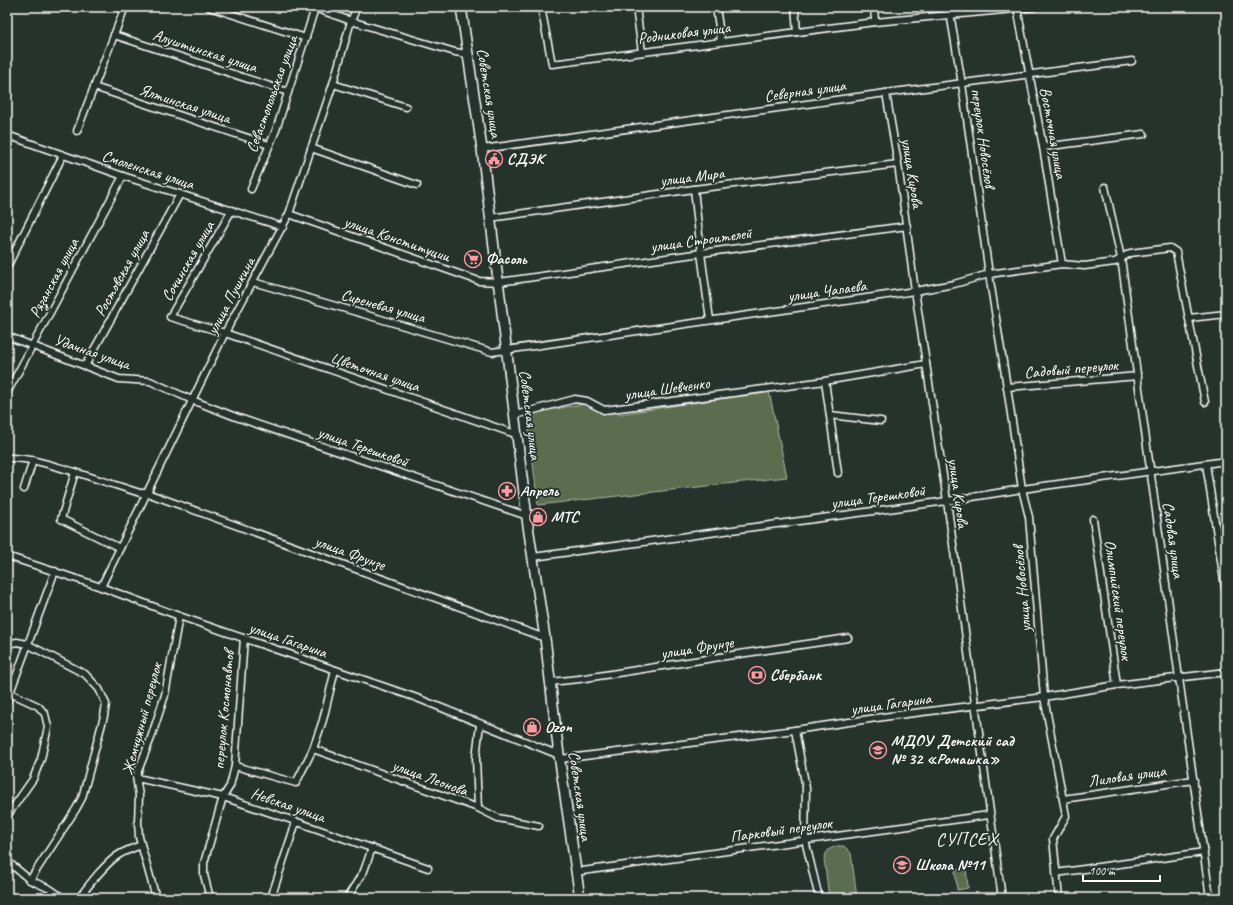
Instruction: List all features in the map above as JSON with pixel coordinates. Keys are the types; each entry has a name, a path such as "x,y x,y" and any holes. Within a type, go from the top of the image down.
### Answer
{"main road":[{"name":"Советская улица","path":"461,7 482,149 527,516 545,638 559,757 580,898"}],"street":[{"path":"76,131 125,7"},
{"path":"209,7 306,38"},
{"name":"улица Пушкина","path":"101,586 225,333 289,214 333,84 351,21 357,7"},
{"name":"Родниковая улица","path":"541,7 552,64 875,22 1035,7"},
{"path":"636,7 642,52"},
{"path":"716,7 720,41"},
{"path":"795,7 797,32"},
{"path":"874,7 875,22"},
{"name":"переулок Новосёлов","path":"949,7 962,84 989,274"},
{"path":"316,8 351,21 455,52 467,54"},
{"name":"Севастопольская улица","path":"251,189 276,130 316,8"},
{"name":"Восточная улица","path":"1017,8 1043,146 1062,264"},
{"name":"Алуштинская улица","path":"114,35 288,92"},
{"name":"Северная улица","path":"482,149 886,93 1132,61"},
{"path":"333,84 406,107"},
{"name":"Ялтинская улица","path":"94,87 269,145"},
{"name":"улица Кирова","path":"886,93 898,164 915,291 947,501 989,815 1002,898"},
{"path":"1043,146 1144,134"},
{"name":"Смоленская улица","path":"7,135 122,176 283,226"},
{"path":"311,148 417,185"},
{"path":"7,267 63,156"},
{"name":"улица Мира","path":"490,218 694,189 898,164"},
{"name":"Рязанская улица","path":"7,393 122,176"},
{"name":"Садовая улица","path":"1104,188 1121,258 1210,898"},
{"path":"694,189 700,253 710,320"},
{"name":"Ростовская улица","path":"85,366 180,194"},
{"name":"Сочинская улица","path":"225,333 170,317 232,210"},
{"name":"улица Конституции","path":"289,214 479,281 499,282"},
{"name":"улица Строителей","path":"499,282 700,253 907,226"},
{"name":"улица Чапаева","path":"507,350 915,291 954,284 989,274 1062,264 1084,266 1115,262 1130,253 1170,248 1176,252 1204,402"},
{"name":"улица Новосёлов","path":"989,274 1022,489 1029,517 1044,697 1066,816 1053,839 1059,898"},
{"name":"Сиреневая улица","path":"253,282 492,352 507,350"},
{"path":"1188,318 1226,314"},
{"name":"Цветочная улица","path":"225,333 518,435"},
{"name":"Удачная улица","path":"7,336 119,379 150,381 192,400"},
{"name":"улица Шевченко","path":"515,415 575,399 587,401 604,410 825,381 926,364"},
{"name":"Садовый переулок","path":"1007,387 1138,376"},
{"path":"825,381 838,473"},
{"name":"улица Терешковой","path":"192,400 527,516"},
{"path":"830,415 881,421"},
{"name":"улица Фрунзе","path":"7,458 33,460 140,493 147,493 545,638"},
{"path":"24,489 33,460"},
{"name":"улица Терешковой","path":"533,557 947,501 1022,489 1226,461"},
{"path":"1206,464 1226,593"},
{"path":"75,472 61,518 120,548"},
{"name":"Олимпийский переулок","path":"1093,519 1117,686"},
{"name":"улица Гагарина","path":"7,556 101,586 179,616 417,698 559,757 795,730 890,716 1226,672"},
{"path":"7,700 55,571"},
{"name":"Жемчужный переулок","path":"156,898 141,845 138,822 136,776 151,738 165,695 179,616"},
{"name":"переулок Космонавтов","path":"210,898 204,875 204,863 223,797 230,786 235,766 244,638"},
{"name":"улица Фрунзе","path":"550,682 579,679 848,638"},
{"path":"7,644 17,642 27,644 85,674 99,689 106,704 82,798 30,880"},
{"path":"235,766 296,783 313,749 324,720 335,670"},
{"path":"7,816 33,779 41,759 48,727 45,714 38,706 10,693"},
{"path":"478,808 476,758 480,724"},
{"path":"795,730 806,788 805,840 819,898"},
{"name":"улица Леонова","path":"313,749 478,808 498,818 539,826"},
{"name":"Невская улица","path":"137,778 223,797 428,868"},
{"name":"Лиловая улица","path":"1063,799 1194,780"},
{"name":"Парковый переулок","path":"575,872 989,815"},
{"path":"271,898 296,822"},
{"path":"80,898 85,890 110,862 120,854 141,845"},
{"path":"347,898 364,871 372,848"},
{"path":"1056,873 1204,852"},
{"path":"7,861 30,880 50,889 63,898"}],"green space":[{"path":"769,391 787,477 538,505 527,414 583,404 620,414"},
{"path":"836,846 844,846 851,853 857,898 829,898 824,858 828,850"},
{"path":"966,868 968,888 957,890 955,870"}],"place":[{"name":"СДЭК","path":"494,159"},
{"name":"Фасоль","path":"473,259"},
{"name":"Апрель","path":"507,491"},
{"name":"МТС","path":"538,517"},
{"name":"Сбербанк","path":"757,675"},
{"name":"Ozon","path":"532,727"},
{"name":"МДОУ Детский сад № 32 «Ромашка»","path":"878,750"},
{"name":"Школа №11","path":"902,865"}],"district":[{"name":"СУПСЕХ","path":"967,839"}]}
